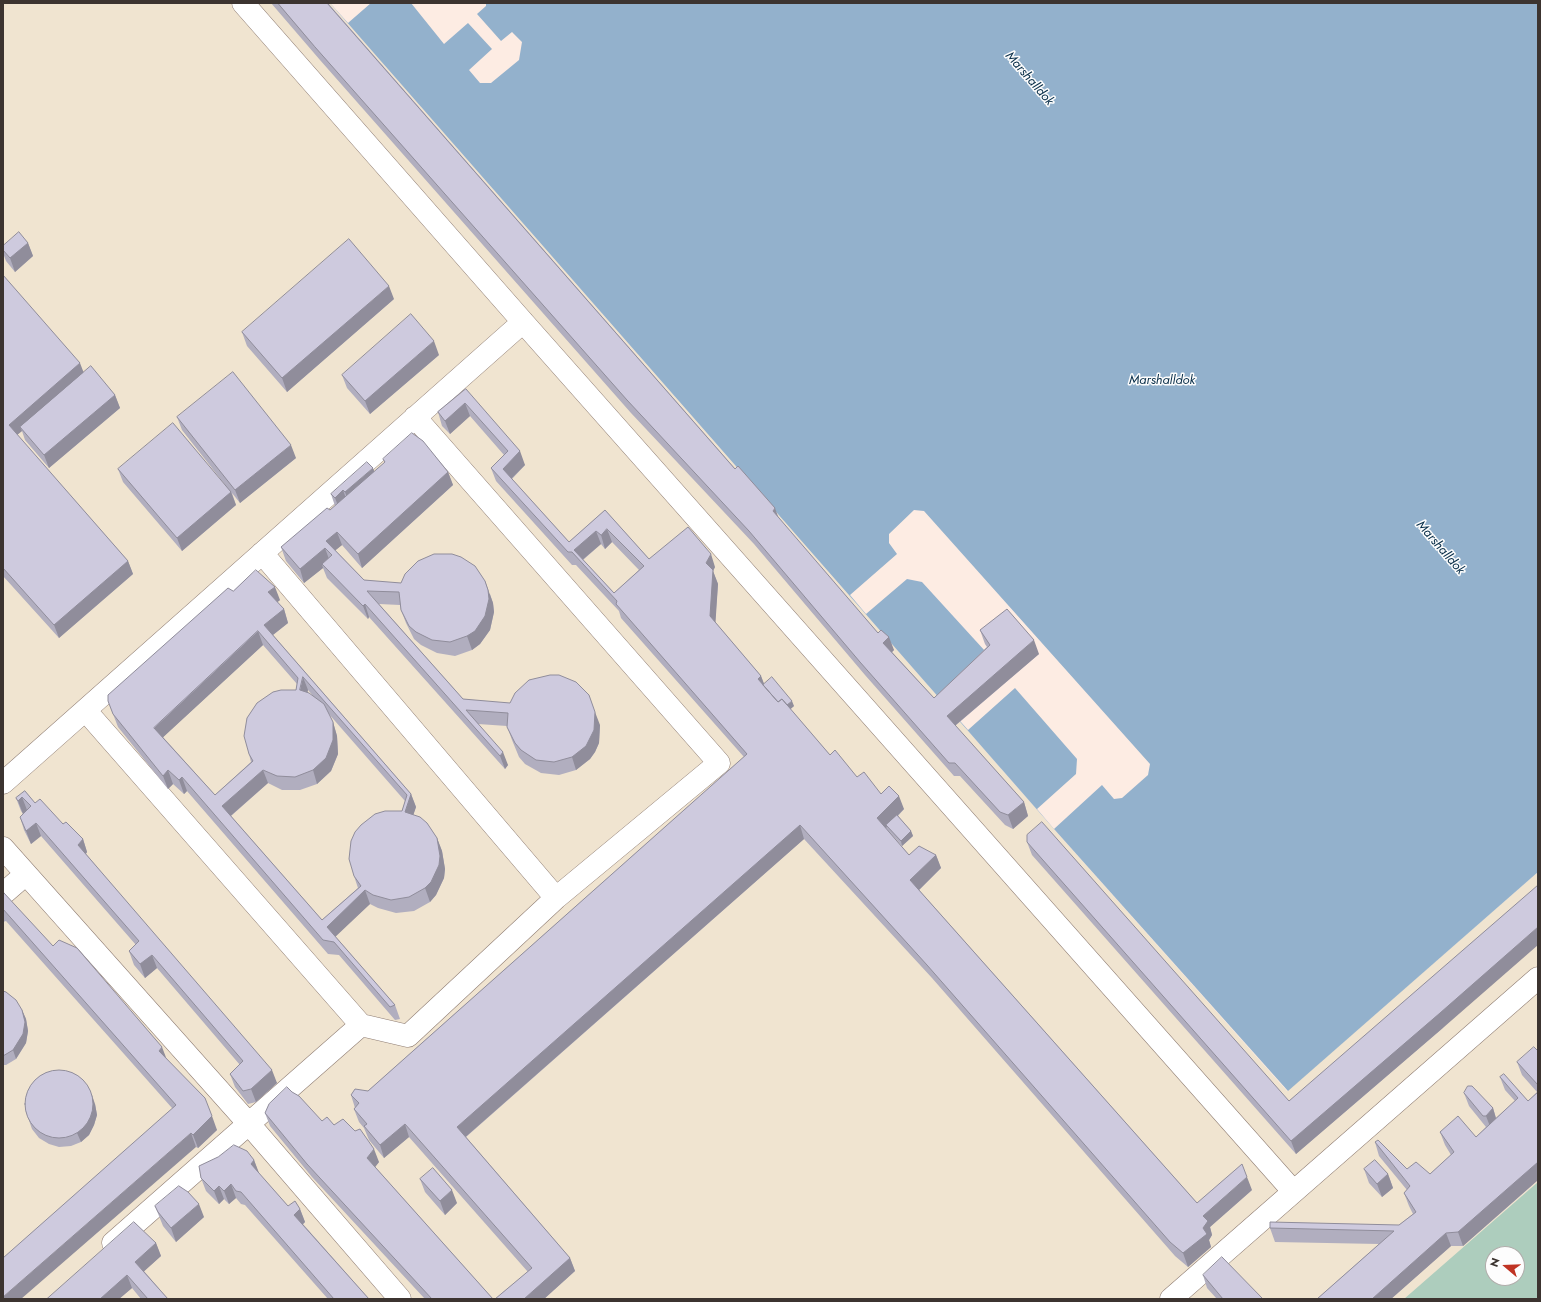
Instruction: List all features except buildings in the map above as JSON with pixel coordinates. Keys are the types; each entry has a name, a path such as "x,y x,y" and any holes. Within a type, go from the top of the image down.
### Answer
{"lane":[{"path":"243,3 523,322 1293,1191"},
{"path":"3,783 523,322"},
{"path":"86,711 361,1025 408,1036 556,898 719,763 415,417"},
{"path":"262,553 556,898"},
{"path":"3,848 249,1124 400,1299"},
{"path":"3,894 26,874"},
{"path":"1171,1299 1538,978"},
{"path":"96,1258 361,1025"}],"shaded area":[{"path":"3,3 330,3 1054,829 1287,1091 1538,872 1538,1299 3,1299"}],"green space":[{"path":"1538,1182 1538,1299 1404,1299"}],"water":[{"name":"Marshalldok","path":"330,3 1538,3 1538,872 1288,1091 1054,829"}],"pier":[{"path":"330,3 371,3 348,23"},
{"path":"411,3 486,3 486,6 477,14 501,41 512,32 522,42 519,60 491,83 480,83 469,70 492,49 468,23 444,44"},
{"path":"914,510 924,511 1150,764 1148,775 1122,798 1114,799 1102,785 1054,829 1037,809 1076,774 1077,759 1015,688 968,730 938,696 985,651 922,582 907,579 866,614 850,595 897,554 889,543 889,534"}]}
